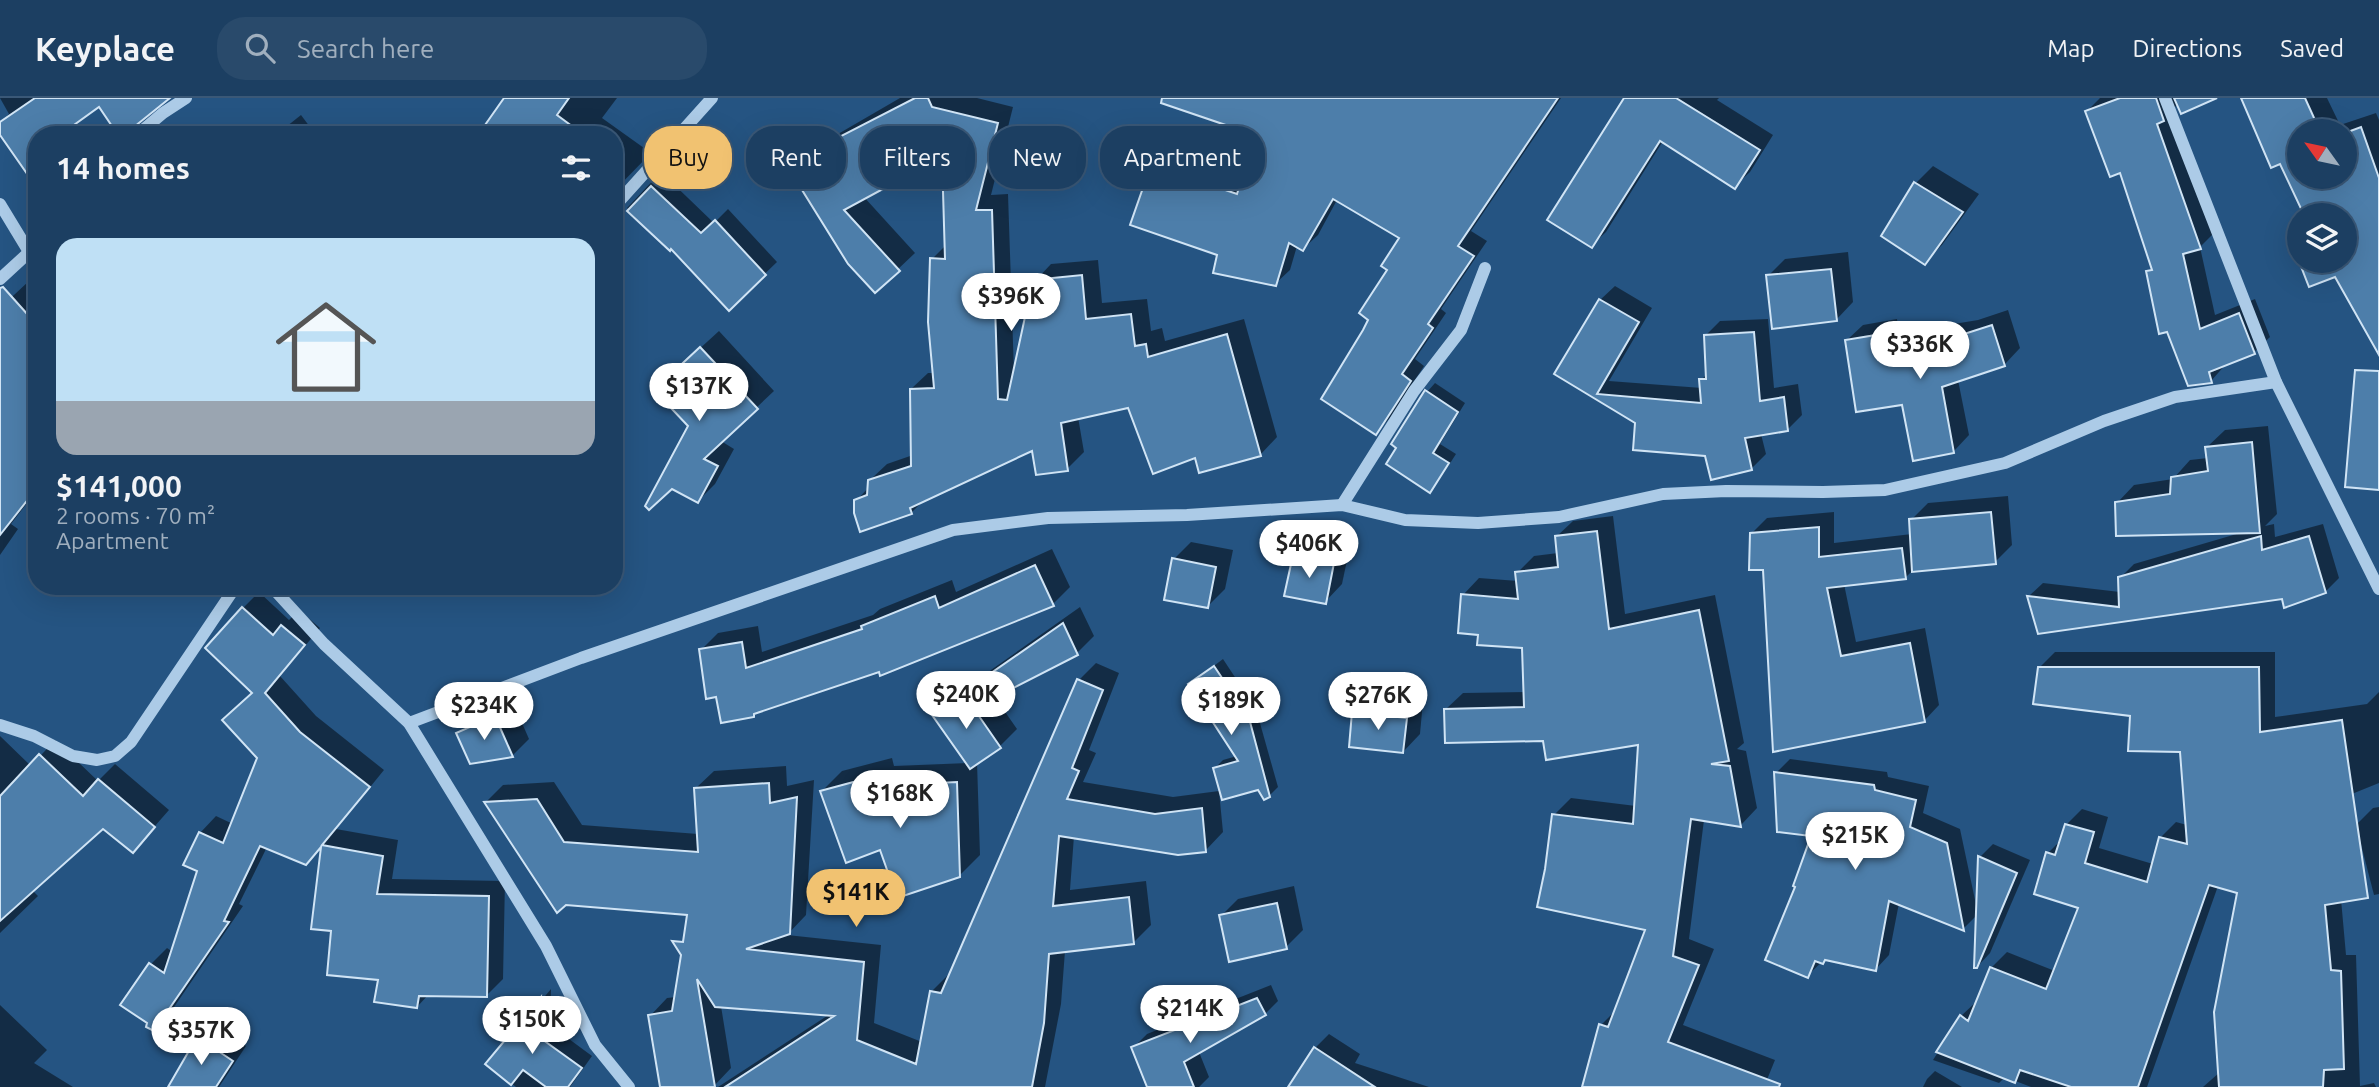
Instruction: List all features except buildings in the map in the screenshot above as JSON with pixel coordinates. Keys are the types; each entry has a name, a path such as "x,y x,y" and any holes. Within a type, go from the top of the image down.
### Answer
{"street":[{"path":"148,126 186,98"},
{"path":"623,197 712,98"},
{"path":"2165,98 2276,382 2379,589"},
{"path":"0,204 28,242"},
{"path":"0,279 28,254"},
{"path":"1342,505 1414,391 1461,330 1485,268"},
{"path":"409,723 581,658 953,530 1048,518 1187,515 1342,505 1405,520 1478,523 1559,517 1663,494 1885,490 1940,480 2005,463 2104,421 2175,397 2276,382"},
{"path":"0,725 34,736 73,756 97,760 116,756 131,742 230,595"},
{"path":"279,595 324,644 409,723 546,946 595,1045 629,1087"}]}
